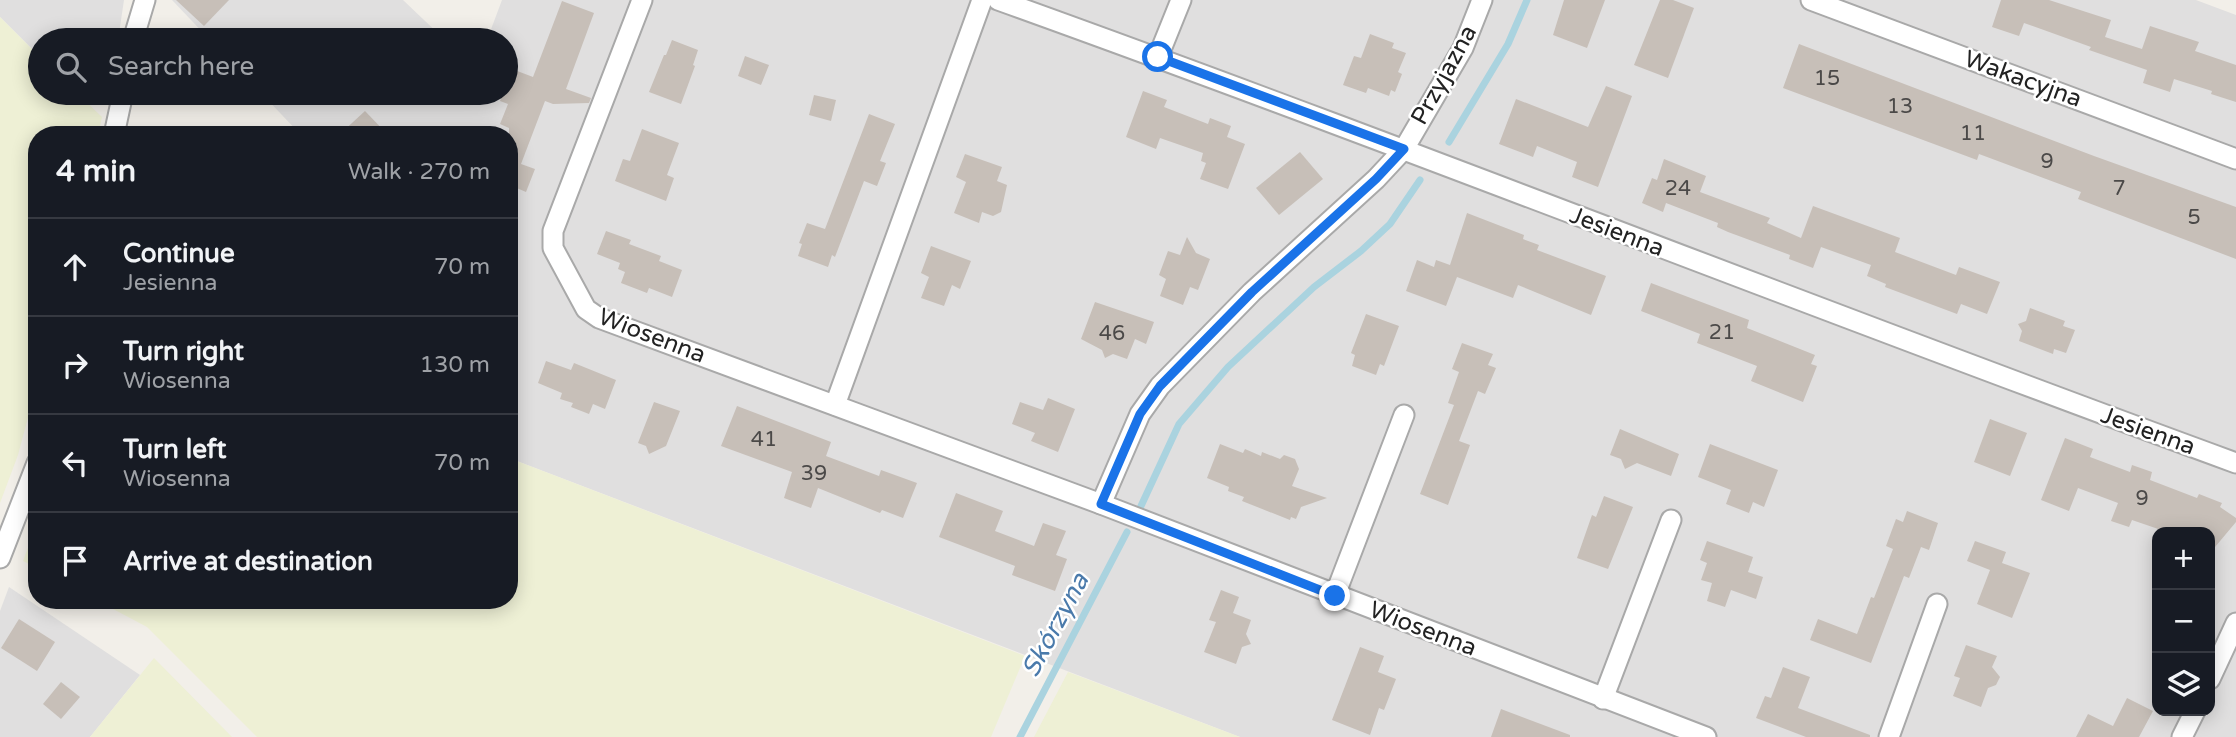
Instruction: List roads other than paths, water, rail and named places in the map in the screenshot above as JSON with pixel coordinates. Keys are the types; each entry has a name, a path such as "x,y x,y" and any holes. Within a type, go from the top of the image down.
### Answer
{"street":[{"path":"137,28 145,0"},
{"name":"Wiosenna","path":"642,0 553,231 553,248 586,309 599,318 1101,504 1706,737"},
{"path":"835,405 982,0"},
{"name":"Jesienna","path":"998,0 1404,149 1499,188 1924,349 2236,463"},
{"path":"1158,57 1181,0"},
{"name":"Przyjazna","path":"1404,149 1463,48 1482,0"},
{"name":"Wakacyjna","path":"1811,0 2236,159"},
{"path":"116,126 120,105"},
{"path":"1101,504 1140,414 1160,386 1252,292 1376,179 1404,149"},
{"path":"1335,596 1404,415"},
{"path":"0,558 28,486"},
{"path":"1603,699 1671,520"},
{"path":"1889,737 1937,604"},
{"path":"2215,668 2236,623"},
{"path":"2182,737 2192,716"}],"waterway":[{"name":"Skórzyna","path":"1449,142 1508,44 1527,0"},
{"name":"Skórzyna","path":"1141,506 1179,424 1228,367 1314,287 1361,251 1390,224 1420,180"},
{"name":"Skórzyna","path":"1020,737 1127,532"}]}
